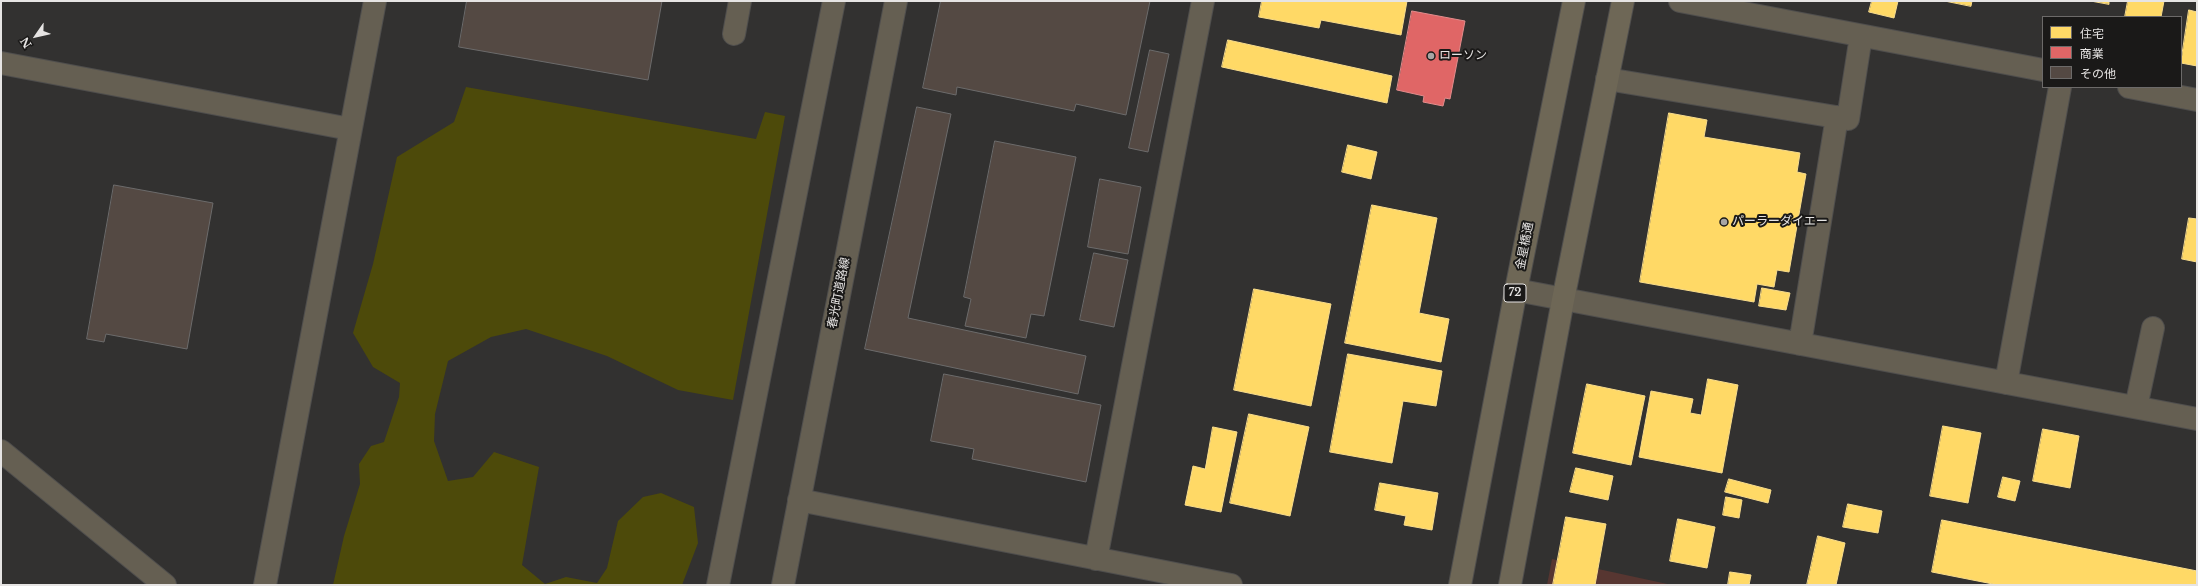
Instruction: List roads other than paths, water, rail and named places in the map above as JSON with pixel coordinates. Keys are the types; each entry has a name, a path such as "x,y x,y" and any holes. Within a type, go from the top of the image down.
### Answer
{"main road":[{"name":"金星橋通","path":"1460,585 1516,290 1574,1"},
{"path":"1510,585 1563,300 1623,1"}],"street":[{"path":"265,585 375,1"},
{"path":"734,34 740,1"},
{"path":"718,585 834,1"},
{"name":"春光町道路線","path":"783,585 896,1"},
{"path":"1096,559 1203,1"},
{"path":"1680,1 2042,70"},
{"path":"1607,79 1848,119 1861,36"},
{"path":"1,63 350,129"},
{"path":"2006,383 2060,88"},
{"path":"2134,88 2197,100"},
{"path":"1800,344 1837,117"},
{"path":"1516,290 2197,419"},
{"path":"2136,408 2153,328"},
{"path":"1,451 165,585"},
{"path":"799,500 1231,585"}],"place":[{"name":"ローソン","path":"1431,56"},
{"name":"パーラーダイエー","path":"1724,222"}]}
